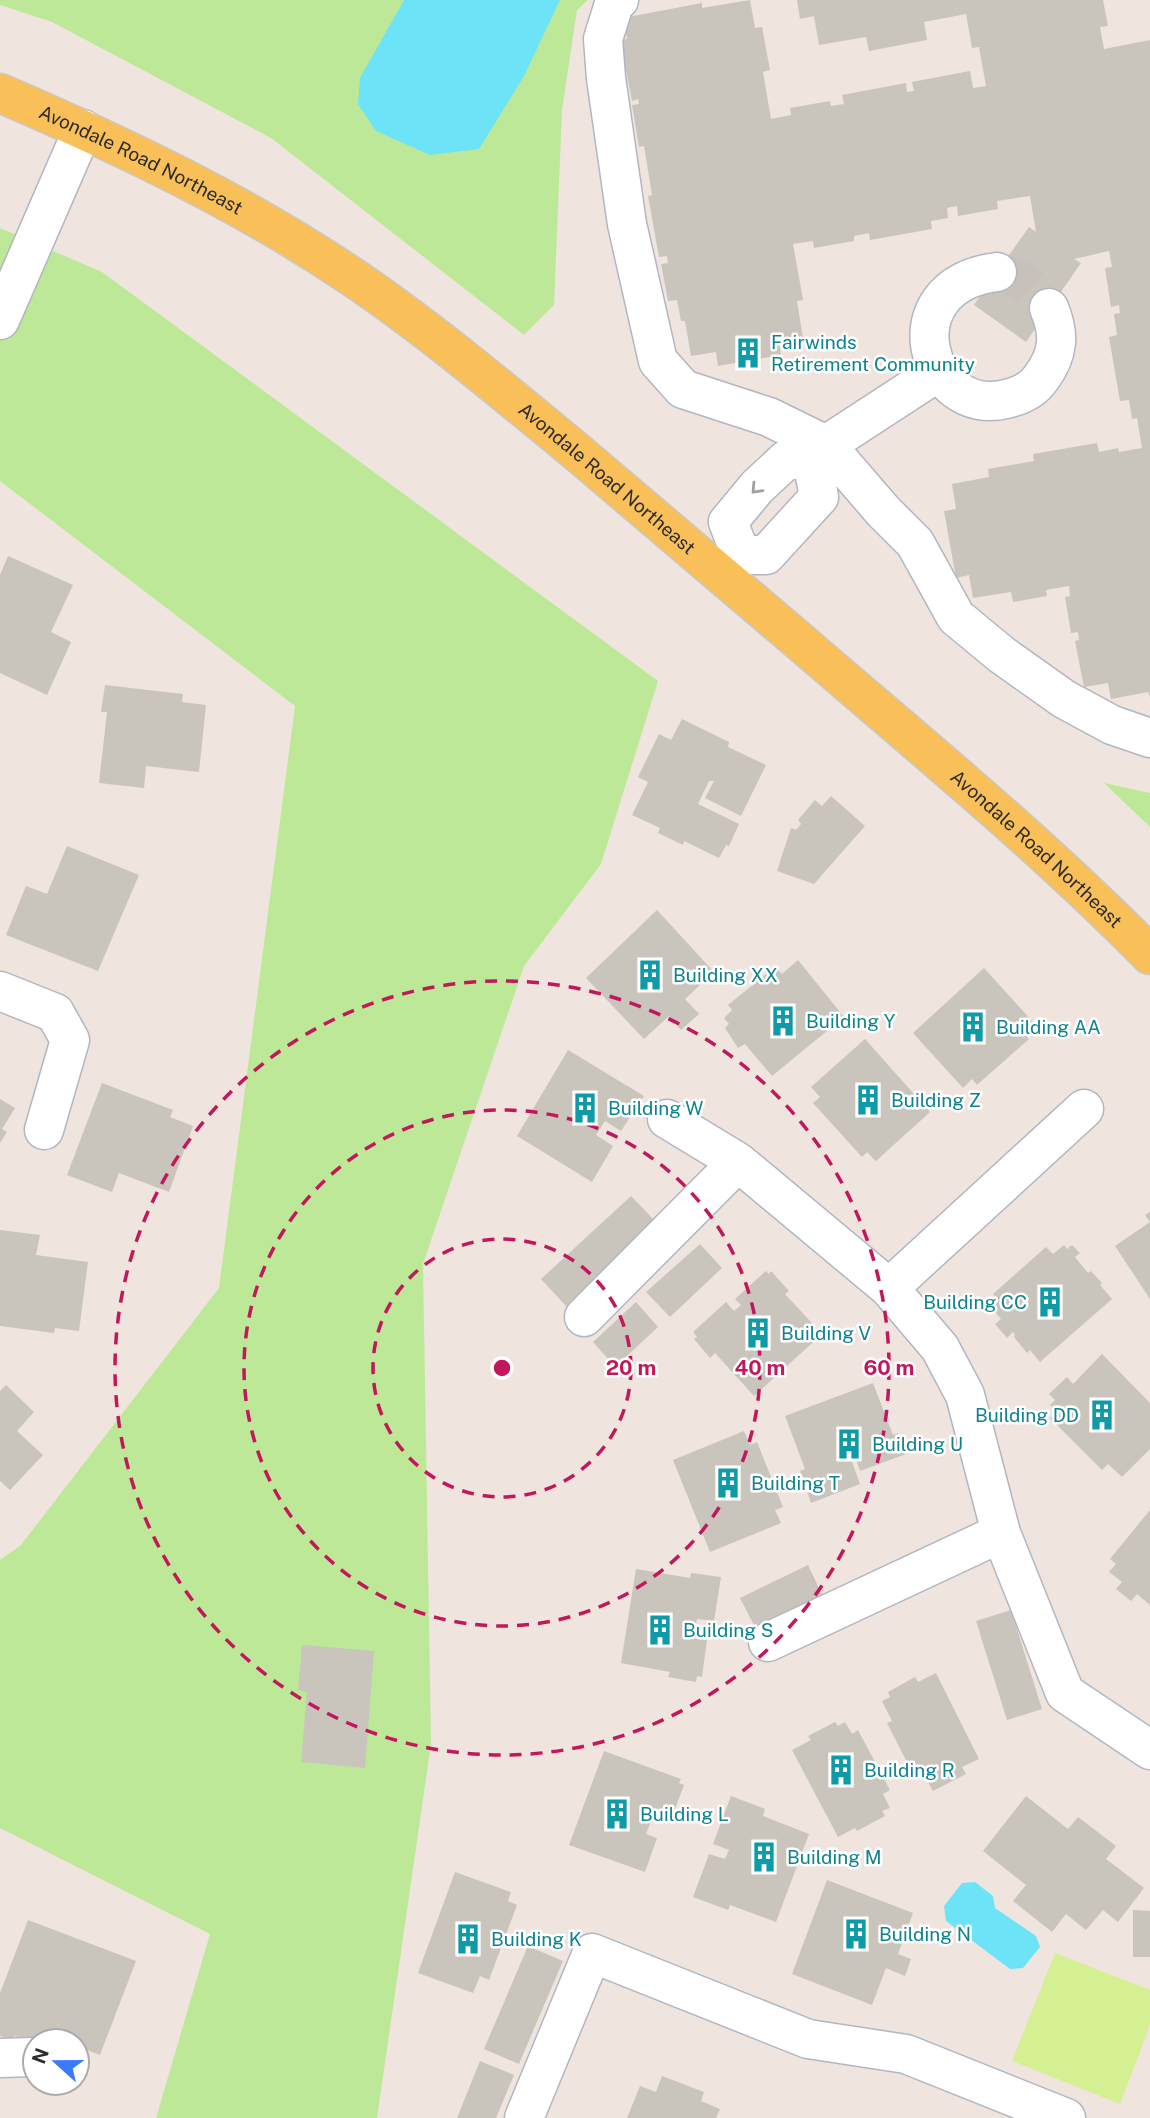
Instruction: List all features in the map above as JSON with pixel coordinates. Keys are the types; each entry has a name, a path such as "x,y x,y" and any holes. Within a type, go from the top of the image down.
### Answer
{"main road":[{"name":"Avondale Road Northeast","path":"0,93 83,129 221,197 289,236 417,322 731,565 1101,905 1150,955"}],"lane":[{"path":"619,0 614,4 603,39 606,78 626,224 658,361 683,389 769,418 819,452 915,543 956,617 1002,655 1064,699 1112,724 1150,738"},
{"path":"0,320 83,129"},
{"path":"997,272 976,274 957,284 941,298 932,317 928,337 932,358 938,372 957,391 977,400 998,401 1018,396 1036,385 1049,368 1056,348 1056,326 1049,308"},
{"path":"819,452 820,497 766,555 731,565 728,522 757,487 786,460 819,452 938,372"},
{"path":"0,992 55,1013 70,1040 44,1130"},
{"path":"889,1288 1084,1110"},
{"path":"667,1119 738,1162 889,1288 940,1348 965,1395 1001,1533 1065,1693 1150,1750"},
{"path":"584,1317 738,1162"},
{"path":"768,1642 1001,1533"},
{"path":"524,2118 592,1953 808,2039 906,2054 1066,2118"},
{"path":"0,2058 21,2057"}],"green space":[{"path":"0,0 588,0 577,10 562,110 554,305 524,335 271,138 52,22 0,5"},
{"path":"0,228 102,272 658,681 601,864 524,966 423,1264 431,1744 377,2118 156,2118 210,1934 0,1828 0,1560 21,1545 219,1288 295,706 0,481"},
{"path":"1104,783 1150,793 1150,827"},
{"path":"1055,1953 1150,1990 1150,2025 1120,2104 1012,2061"}],"water":[{"path":"404,0 560,0 524,76 479,149 430,155 376,131 358,104 360,78"},
{"path":"975,1882 993,1896 995,1908 1036,1936 1040,1947 1023,1968 1010,1969 946,1921 944,1906 962,1883"}],"building":[{"name":"Fairwinds Retirement Community","path":"750,0 755,28 762,27 770,70 763,72 771,119 791,115 790,108 830,101 831,106 844,104 842,95 906,83 907,92 914,91 912,82 970,71 973,88 986,86 979,47 972,48 966,14 924,22 927,40 869,51 866,37 819,45 814,16 800,19 797,0 1103,0 1108,26 1100,27 1104,49 1150,40 1150,697 1148,692 1111,699 1108,683 1084,687 1075,641 1079,640 1078,632 1071,633 1065,597 1070,596 1069,586 1046,590 1047,596 1013,602 1011,592 973,598 969,575 956,578 944,511 956,509 952,484 989,477 988,469 1034,461 1033,454 1097,443 1099,452 1118,448 1119,452 1142,448 1137,418 1132,419 1129,400 1120,401 1109,337 1117,335 1114,314 1120,313 1119,305 1111,307 1105,268 1112,267 1109,251 1074,259 1081,263 1026,342 974,305 1029,227 1036,232 1030,196 997,201 998,209 958,216 957,206 947,208 948,218 931,221 932,229 870,240 869,233 854,236 854,241 814,248 813,241 793,244 803,300 797,301 803,338 779,342 781,355 718,366 716,352 691,356 685,321 681,321 677,300 668,301 661,264 668,263 667,256 659,257 648,196 652,195 644,146 639,147 632,105 639,104 638,99 632,101 620,40 627,39 623,18 702,3 702,8"},
{"path":"8,556 73,585 51,632 71,642 47,695 0,673 0,575"},
{"path":"105,685 183,694 182,702 206,705 199,772 146,766 144,788 99,783 107,712 101,712"},
{"path":"682,719 729,742 728,747 766,765 741,816 705,798 714,781 709,781 698,804 739,824 729,846 726,845 719,858 684,841 683,845 658,833 660,828 632,815 648,782 638,777 659,734 671,740"},
{"path":"831,796 865,826 814,884 777,871 791,828 796,830 801,824 798,820 815,800 822,806"},
{"path":"67,846 139,875 98,971 6,935 26,886 47,894"},
{"name":"Building XX","path":"657,910 714,972 685,999 699,1014 681,1030 669,1016 644,1039 586,978"},
{"name":"Building Y","path":"798,960 844,1017 772,1076 745,1044 738,1048 725,1028 729,1024 724,1018 732,1010 728,1005 775,967 782,974"},
{"name":"Building AA","path":"984,968 1033,1022 1022,1031 1029,1039 977,1085 972,1079 963,1088 913,1033"},
{"name":"Building Z","path":"865,1039 930,1112 876,1161 867,1152 862,1157 813,1103 820,1097 811,1087"},
{"name":"Building W","path":"568,1050 644,1096 621,1131 605,1121 596,1135 613,1146 592,1182 517,1136"},
{"path":"102,1083 173,1110 170,1117 193,1126 169,1192 119,1173 112,1192 67,1175"},
{"path":"0,1099 15,1108 2,1129 7,1132 0,1143"},
{"path":"631,1196 657,1223 566,1306 541,1279"},
{"path":"1150,1222 1150,1299 1115,1246"},
{"path":"0,1230 40,1235 36,1255 88,1262 79,1331 55,1328 54,1333 0,1326"},
{"path":"700,1244 722,1268 670,1317 646,1292"},
{"name":"Building CC","path":"1064,1245 1067,1249 1072,1245 1080,1253 1075,1257 1088,1273 1091,1271 1102,1283 1100,1285 1112,1299 1040,1362 1030,1350 1027,1353 1013,1332 1007,1338 995,1324 1001,1319 989,1305 996,1298 993,1294 1046,1247 1053,1254"},
{"name":"Building V","path":"766,1271 769,1274 771,1271 789,1291 785,1294 822,1334 754,1396 715,1353 710,1358 694,1339 697,1337 693,1332 726,1302 734,1311 741,1305 735,1299"},
{"path":"636,1302 658,1327 615,1367 593,1342"},
{"name":"Building DD","path":"1102,1354 1150,1403 1150,1449 1122,1477 1108,1464 1102,1470 1050,1418 1057,1412 1050,1405 1055,1400 1049,1394 1067,1377 1073,1384"},
{"name":"Building U","path":"873,1383 893,1435 898,1433 906,1454 860,1471 855,1457 851,1459 860,1484 811,1503 800,1471 805,1469 785,1416"},
{"path":"6,1385 34,1412 17,1431 43,1455 10,1490 0,1481 0,1391"},
{"name":"Building T","path":"744,1431 750,1445 757,1442 783,1507 775,1510 781,1523 710,1552 673,1460"},
{"path":"1150,1510 1150,1605 1137,1594 1131,1601 1116,1589 1122,1582 1109,1572 1116,1564 1110,1559"},
{"path":"808,1565 824,1599 757,1631 740,1598"},
{"name":"Building S","path":"636,1569 690,1578 691,1573 721,1577 714,1621 697,1619 693,1638 707,1640 702,1677 697,1676 696,1682 668,1677 670,1672 621,1663"},
{"path":"1011,1610 1042,1709 1007,1720 976,1621"},
{"path":"302,1645 374,1651 365,1768 301,1762 307,1692 298,1690"},
{"path":"936,1673 979,1759 962,1767 966,1774 933,1791 923,1773 915,1778 887,1723 892,1721 882,1701 890,1697 888,1692 915,1677 918,1682"},
{"name":"Building R","path":"835,1722 838,1726 845,1722 852,1734 858,1730 890,1790 883,1794 890,1808 882,1811 885,1816 857,1831 855,1828 838,1837 792,1750 811,1740 808,1736"},
{"name":"Building L","path":"604,1751 681,1779 679,1783 684,1785 672,1817 655,1811 646,1834 657,1838 645,1872 569,1845"},
{"name":"Building M","path":"731,1796 765,1809 763,1816 809,1834 776,1922 730,1905 728,1910 693,1897 709,1854 725,1859 729,1850 713,1844"},
{"path":"1026,1796 1068,1829 1078,1817 1116,1846 1106,1859 1144,1888 1118,1922 1103,1910 1086,1930 1066,1914 1052,1932 1013,1901 1026,1885 983,1851"},
{"name":"Building K","path":"455,1872 511,1892 508,1901 517,1905 489,1980 480,1976 473,1993 418,1973"},
{"name":"Building N","path":"827,1880 913,1913 898,1954 911,1959 905,1976 886,1968 872,2005 792,1974"},
{"path":"1133,1910 1150,1911 1150,1957 1133,1957"},
{"path":"28,1920 136,1961 100,2055 91,2051 91,2027 21,2027 21,2038 15,2036 13,2040 0,2036 0,1993"},
{"path":"528,1946 563,1961 519,2064 484,2049"},
{"path":"480,2061 514,2075 496,2118 457,2118"},
{"path":"662,2076 704,2092 701,2101 720,2109 716,2118 627,2118 640,2086 656,2092"}],"tunnel":[{"path":"997,272 1027,284 1049,308"}],"place":[{"name":"Fairwinds Retirement Community","path":"748,353"},
{"name":"Building XX","path":"650,975"},
{"name":"Building Y","path":"783,1021"},
{"name":"Building AA","path":"973,1027"},
{"name":"Building Z","path":"868,1100"},
{"name":"Building W","path":"585,1108"},
{"name":"Building CC","path":"1050,1302"},
{"name":"Building V","path":"758,1333"},
{"name":"Building DD","path":"1102,1415"},
{"name":"Building U","path":"849,1444"},
{"name":"Building T","path":"728,1483"},
{"name":"Building S","path":"660,1630"},
{"name":"Building R","path":"841,1770"},
{"name":"Building L","path":"617,1814"},
{"name":"Building M","path":"764,1857"},
{"name":"Building N","path":"856,1934"},
{"name":"Building K","path":"468,1939"}]}
